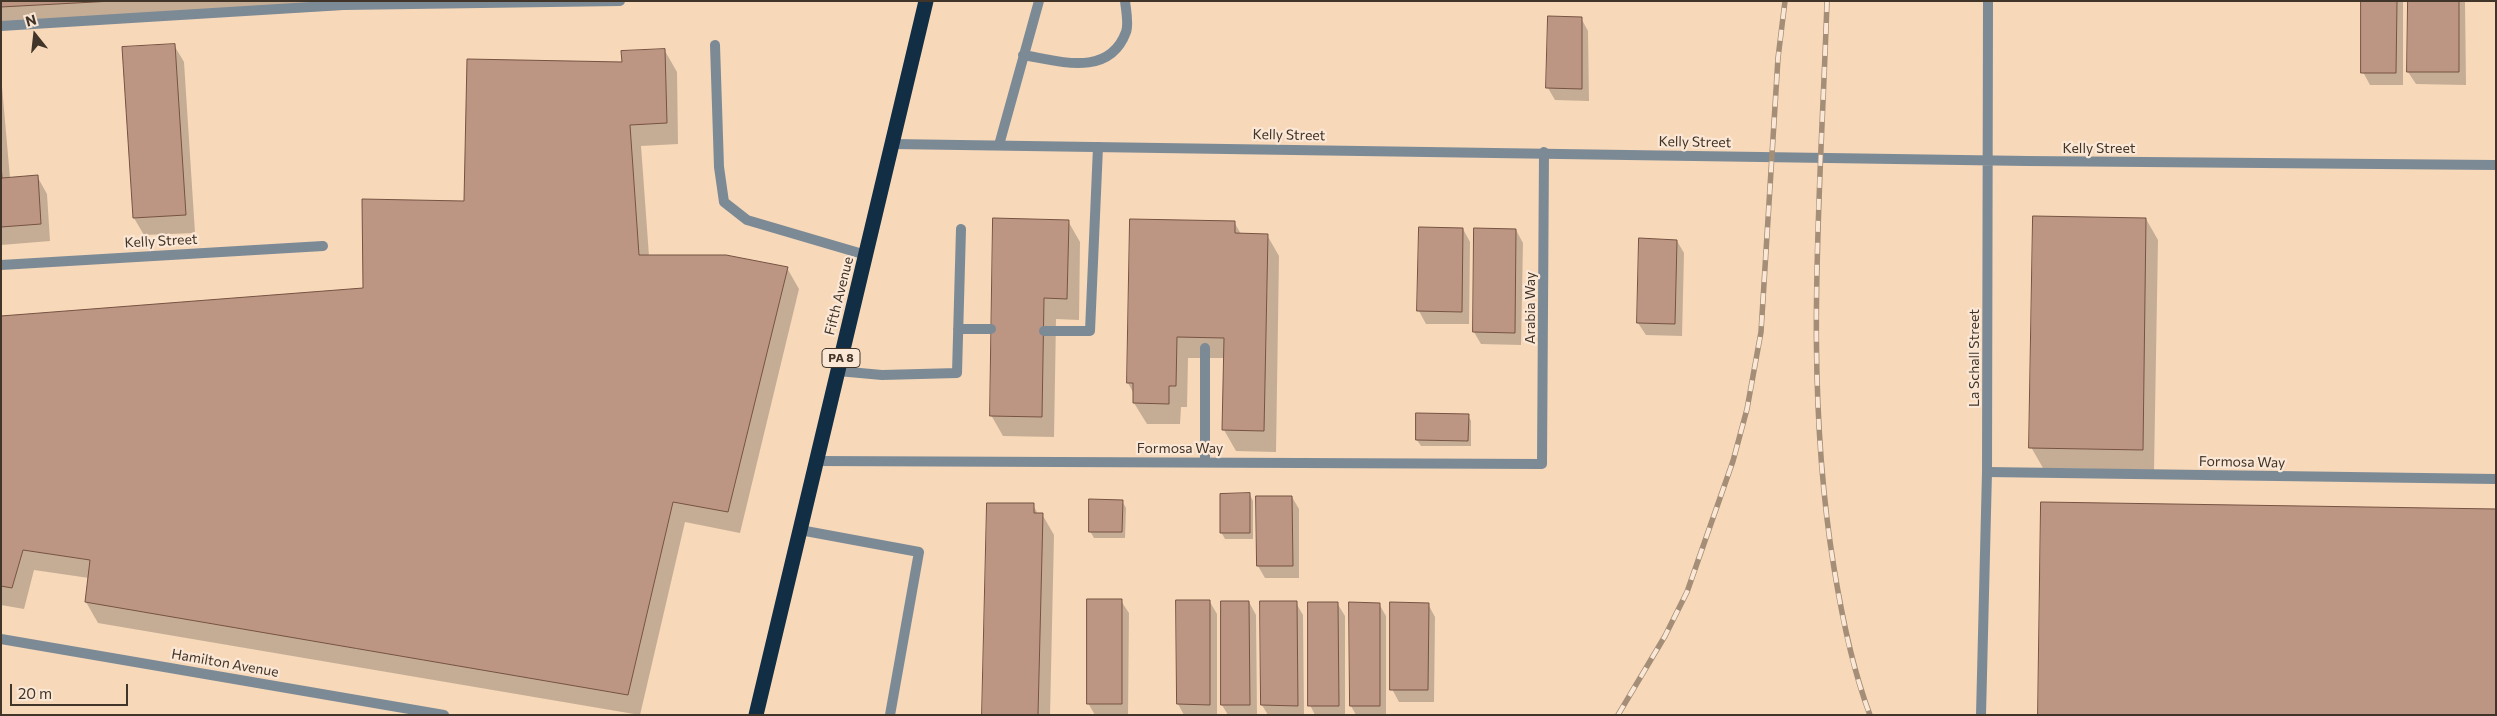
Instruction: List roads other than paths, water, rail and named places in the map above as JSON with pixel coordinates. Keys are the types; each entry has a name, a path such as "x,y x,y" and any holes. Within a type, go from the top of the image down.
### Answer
{"highway":[{"name":"Fifth Avenue","path":"756,715 926,1"}],"street":[{"path":"1,26 343,5 620,1"},
{"path":"999,145 1039,1"},
{"path":"1023,55 1084,65 1110,56 1126,32 1125,1"},
{"name":"La Schall Street","path":"1981,715 1987,472 1988,1"},
{"path":"715,45 719,167 724,202 748,220 866,255"},
{"name":"Kelly Street","path":"893,144 1544,152 1988,161 2496,165"},
{"path":"1044,331 1090,331 1098,147"},
{"name":"Arabia Way","path":"1542,464 1544,152"},
{"path":"838,371 882,375 957,373 961,229"},
{"name":"Kelly Street","path":"1,265 323,246"},
{"path":"958,329 991,329"},
{"path":"1205,348 1205,462"},
{"name":"Formosa Way","path":"817,460 1542,464"},
{"name":"Formosa Way","path":"1987,472 2496,479"},
{"path":"800,530 919,552 890,715"},
{"name":"Hamilton Avenue","path":"1,639 400,711 444,715"}],"railway":[{"path":"1618,715 1665,636 1687,592 1733,461 1747,409 1761,332 1778,58 1785,1"},
{"path":"1827,1 1818,214 1817,356 1819,427 1825,497 1837,586 1853,661 1870,715"}]}
